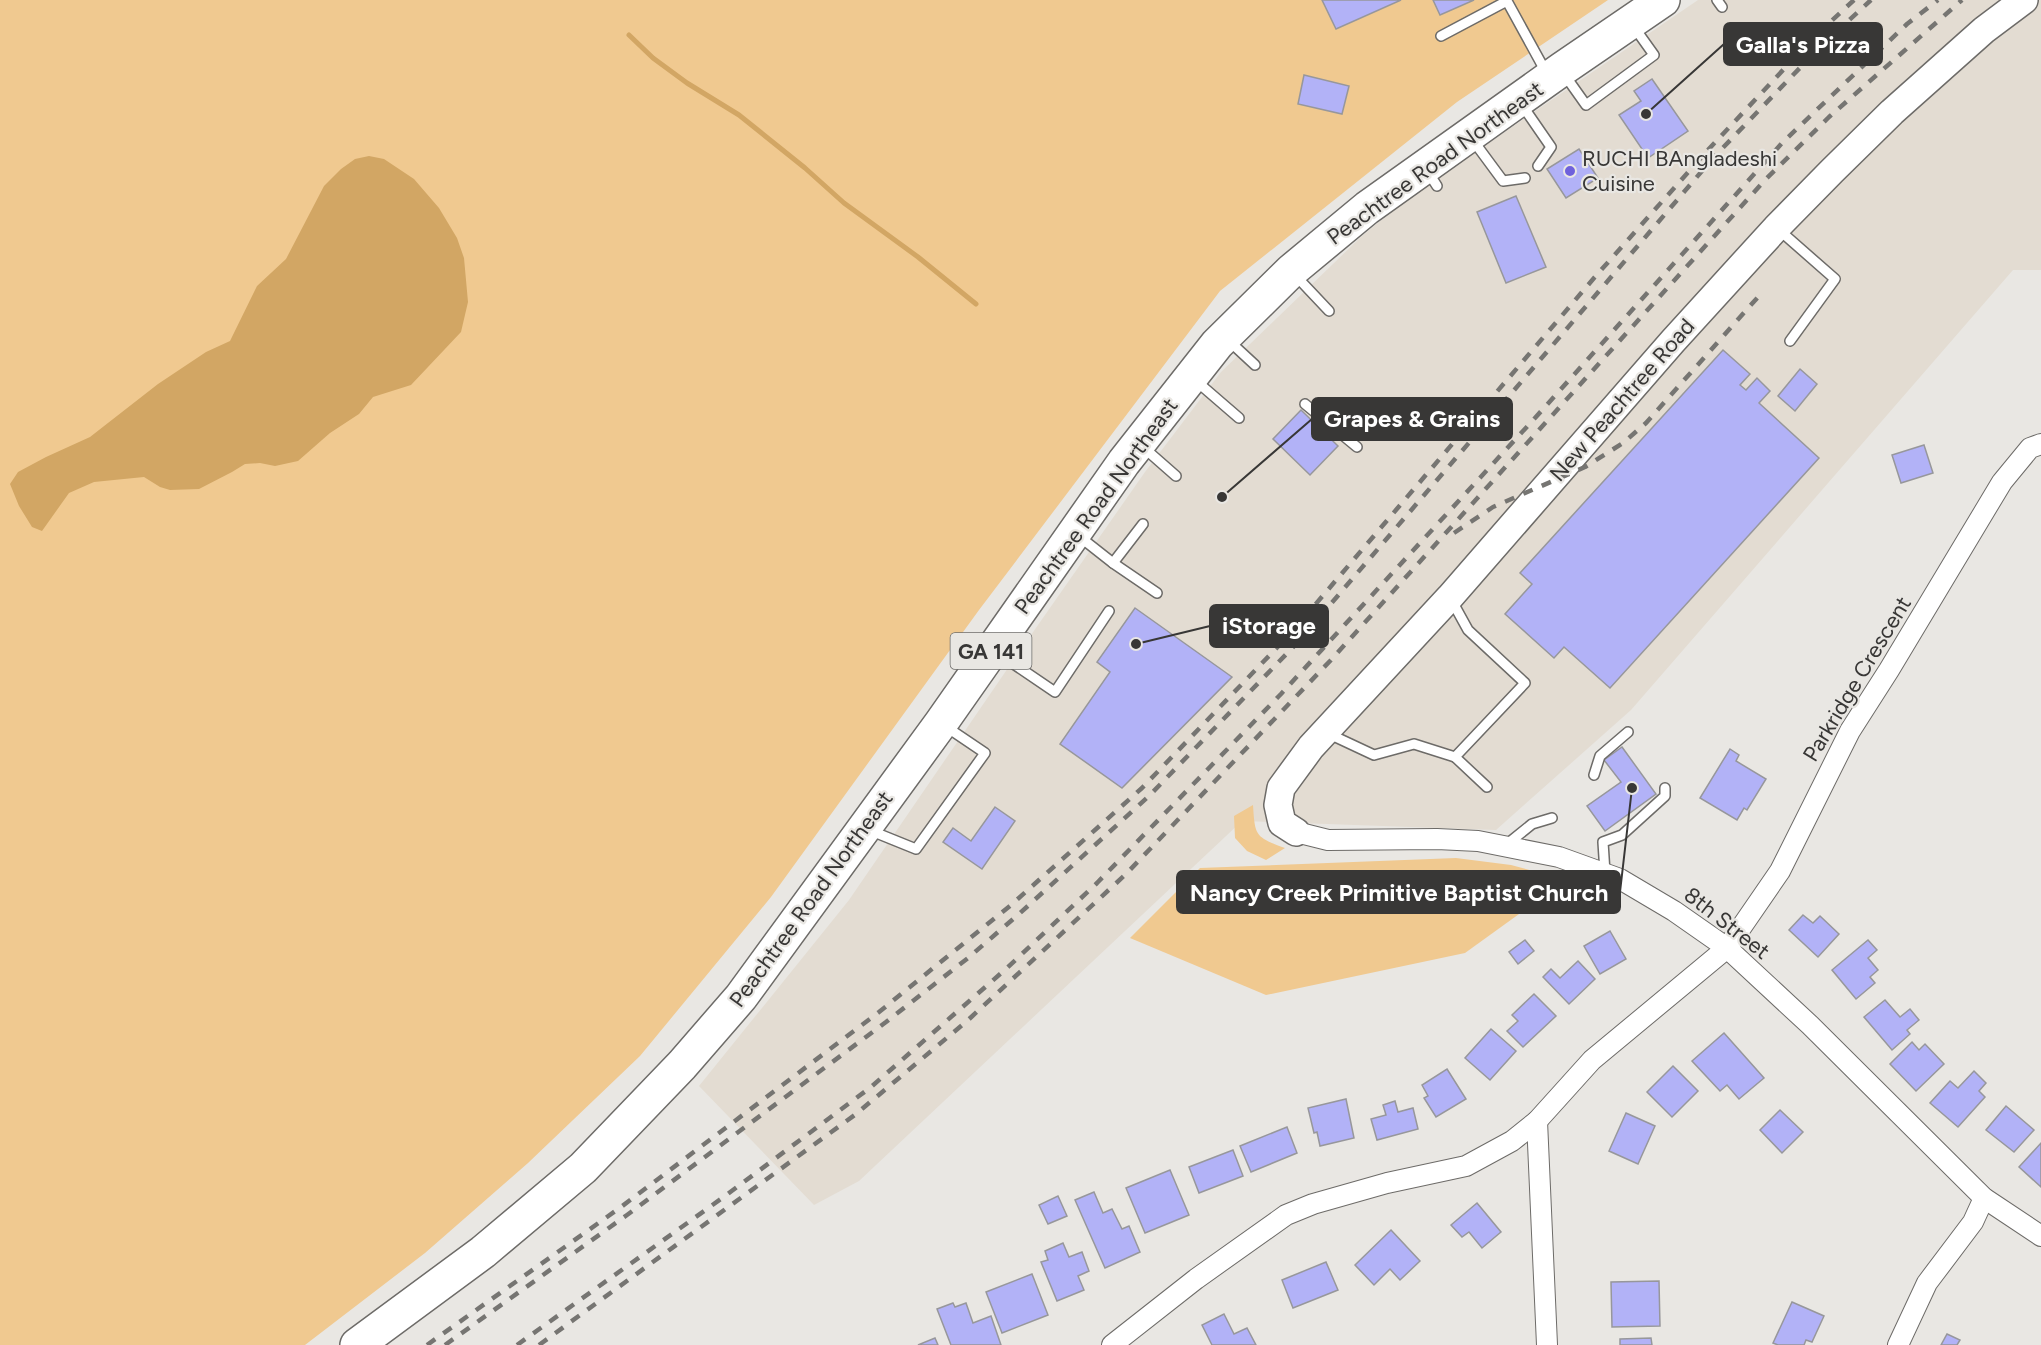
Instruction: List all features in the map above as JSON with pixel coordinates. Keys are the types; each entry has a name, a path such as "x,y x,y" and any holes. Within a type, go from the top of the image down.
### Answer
{"highway":[{"name":"Peachtree Road Northeast","path":"357,1345 483,1252 591,1160 682,1065 741,997 941,723 1139,444 1224,336 1291,272 1367,208 1431,177 1469,135 1663,0"}],"street":[{"name":"New Peachtree Road","path":"1296,832 1282,823 1278,805 1281,788 1311,747 1450,597 1673,341 1776,228 1892,112 1984,30 2024,0"},
{"name":"Parkridge Crescent","path":"1112,1345 1133,1338 1196,1279 1286,1215 1313,1204 1388,1183 1466,1166 1512,1141 1537,1121 1592,1060 1727,948 1780,871 1850,731 1901,651 2002,482 2030,448 2041,444"},
{"name":"8th Street","path":"1296,832 1328,840 1437,839 1506,845 1559,857 1620,879 1674,911 1727,948 1810,1025 1984,1198 2041,1236"},
{"path":"1537,1121 1547,1345"},
{"path":"1898,1345 1927,1283 1973,1222 1984,1198"}],"lane":[{"path":"1441,36 1507,1 1556,74 1586,105 1654,55 1630,21"},
{"path":"1519,101 1551,147 1538,166"},
{"path":"1469,135 1503,181 1525,178"},
{"path":"1776,228 1835,279 1790,340"},
{"path":"1291,272 1329,311"},
{"path":"1224,336 1255,366"},
{"path":"1191,376 1239,418"},
{"path":"1305,404 1357,447"},
{"path":"1139,444 1176,476"},
{"path":"1113,563 1143,525"},
{"path":"1074,533 1157,593"},
{"path":"1450,597 1468,630 1525,683 1455,757"},
{"path":"992,650 1055,692 1109,611"},
{"path":"864,828 916,849 985,753 941,723"},
{"path":"1325,732 1374,755 1414,744 1455,757 1487,787"},
{"path":"1594,775 1600,756 1628,732"},
{"path":"1605,874 1604,842 1622,835 1665,796 1665,788"},
{"path":"1506,845 1532,824 1552,818"}],"shaded area":[{"path":"0,0 1608,0 1457,102 1220,291 979,610 771,897 640,1056 528,1163 425,1253 305,1345 0,1345"},
{"path":"1698,0 2041,0 2041,270 2013,270 1631,710 1496,830 1242,821 859,1181 814,1205 699,1086 849,900 1145,472 1221,372 1362,236 1408,198"},
{"path":"369,156 384,159 414,179 439,208 457,238 464,258 468,302 461,332 411,385 373,397 359,414 330,433 298,461 275,466 260,463 245,464 199,489 170,490 144,477 94,482 69,493 42,531 32,527 19,506 10,484 18,472 90,437 158,384 206,352 230,341 257,286 286,259 324,186 355,159"},
{"path":"1253,805 1256,829 1259,834 1262,838 1285,848 1266,860 1247,851 1235,838 1234,816"},
{"path":"1456,858 1511,865 1566,880 1465,953 1266,995 1130,938 1200,868"}],"building":[{"path":"1322,0 1401,0 1336,29"},
{"path":"1433,0 1474,0 1440,15"},
{"path":"1304,75 1349,86 1342,114 1298,104"},
{"path":"1652,79 1688,131 1648,158 1619,115 1641,101 1634,91"},
{"path":"1579,149 1598,178 1566,198 1547,169"},
{"path":"1516,196 1546,267 1506,283 1477,212"},
{"path":"1723,350 1750,374 1740,385 1746,390 1757,378 1770,391 1759,403 1819,458 1610,688 1564,647 1554,658 1505,614 1532,584 1520,573"},
{"path":"1800,369 1817,384 1795,411 1778,396"},
{"path":"1301,410 1338,446 1310,475 1273,439"},
{"path":"1924,445 1933,473 1901,483 1892,455"},
{"path":"1135,608 1232,677 1122,788 1060,744 1110,672 1097,662"},
{"path":"1622,747 1656,794 1605,831 1587,806 1621,782 1604,760"},
{"path":"1730,749 1739,755 1736,761 1766,779 1747,810 1744,808 1737,820 1700,798"},
{"path":"995,807 1015,821 982,869 943,842 953,828 971,841"},
{"path":"1803,915 1813,923 1820,916 1839,934 1818,957 1789,930"},
{"path":"1610,931 1626,959 1600,974 1584,946"},
{"path":"1525,940 1534,951 1518,964 1509,952"},
{"path":"1868,940 1877,950 1868,958 1878,970 1870,977 1875,983 1856,999 1832,970"},
{"path":"1578,961 1595,979 1569,1004 1543,977 1551,969 1560,978"},
{"path":"1534,994 1556,1016 1523,1047 1507,1031 1518,1021 1512,1015"},
{"path":"1885,1000 1900,1017 1910,1009 1919,1020 1907,1030 1910,1034 1892,1050 1864,1017"},
{"path":"1491,1029 1516,1051 1490,1080 1465,1058"},
{"path":"1724,1033 1764,1078 1739,1099 1727,1085 1720,1091 1692,1061"},
{"path":"1912,1042 1919,1050 1925,1044 1944,1064 1916,1091 1890,1064"},
{"path":"1673,1066 1698,1091 1672,1117 1647,1092"},
{"path":"1447,1069 1466,1099 1436,1117 1424,1098 1428,1096 1422,1085"},
{"path":"1974,1071 1986,1083 1979,1091 1985,1097 1958,1127 1930,1103 1950,1081 1958,1088"},
{"path":"1346,1099 1354,1138 1320,1146 1317,1132 1314,1133 1308,1108"},
{"path":"1395,1101 1398,1112 1413,1108 1418,1129 1377,1140 1371,1119 1386,1115 1383,1105"},
{"path":"2006,1106 2034,1130 2014,1152 1986,1130"},
{"path":"1780,1110 1803,1132 1782,1153 1760,1130"},
{"path":"1626,1113 1655,1126 1638,1164 1609,1151"},
{"path":"1287,1127 1297,1153 1251,1172 1240,1146"},
{"path":"2041,1143 2041,1187 2019,1167"},
{"path":"1233,1150 1243,1176 1199,1193 1189,1167"},
{"path":"1170,1170 1189,1215 1145,1233 1126,1188"},
{"path":"1094,1192 1103,1213 1112,1209 1122,1229 1129,1226 1140,1252 1105,1268 1075,1200"},
{"path":"1058,1196 1067,1216 1048,1224 1039,1205"},
{"path":"1477,1203 1501,1232 1482,1248 1469,1232 1462,1237 1451,1225"},
{"path":"1391,1230 1420,1261 1400,1280 1390,1269 1374,1285 1355,1265"},
{"path":"1063,1243 1069,1257 1082,1252 1089,1271 1078,1276 1084,1290 1057,1301 1041,1262 1048,1260 1045,1251"},
{"path":"1326,1262 1338,1290 1293,1308 1282,1280"},
{"path":"1032,1274 1048,1315 1002,1333 986,1292"},
{"path":"1659,1281 1660,1326 1612,1327 1611,1282"},
{"path":"1792,1302 1824,1316 1812,1342 1806,1340 1804,1345 1778,1345 1773,1343"},
{"path":"953,1303 955,1307 966,1303 973,1323 991,1316 1001,1345 951,1345 937,1309"},
{"path":"1224,1314 1234,1334 1247,1328 1256,1345 1212,1345 1202,1325"},
{"path":"1947,1334 1960,1340 1957,1345 1941,1345"},
{"path":"935,1338 938,1345 918,1345"},
{"path":"1651,1338 1652,1345 1620,1345 1620,1339"}],"waterway":[{"path":"629,35 653,58 687,83 739,115 844,203 918,257 976,304"}],"railway":[{"path":"427,1345 621,1207 879,1012 1011,905 1142,788 1291,633 1594,278 1707,151 1814,37 1854,0"},
{"path":"445,1345 627,1215 886,1022 968,958 1149,796 1299,641 1714,157 1821,46 1871,0"},
{"path":"517,1345 725,1196 871,1087 1007,968 1097,883 1281,694 1535,418 1783,142 1907,24 1938,0"},
{"path":"539,1345 856,1114 967,1021 1126,874 1330,661 1765,180 1829,117 1962,0"},
{"path":"1454,533 1493,507 1585,467 1623,443 1646,423 1758,297"}],"place":[{"name":"Galla's Pizza","path":"1646,114"},
{"name":"RUCHI BAngladeshi Cuisine","path":"1570,171"},
{"name":"Grapes & Grains","path":"1222,497"},
{"name":"iStorage","path":"1136,644"},
{"name":"Nancy Creek Primitive Baptist Church","path":"1632,788"}]}
